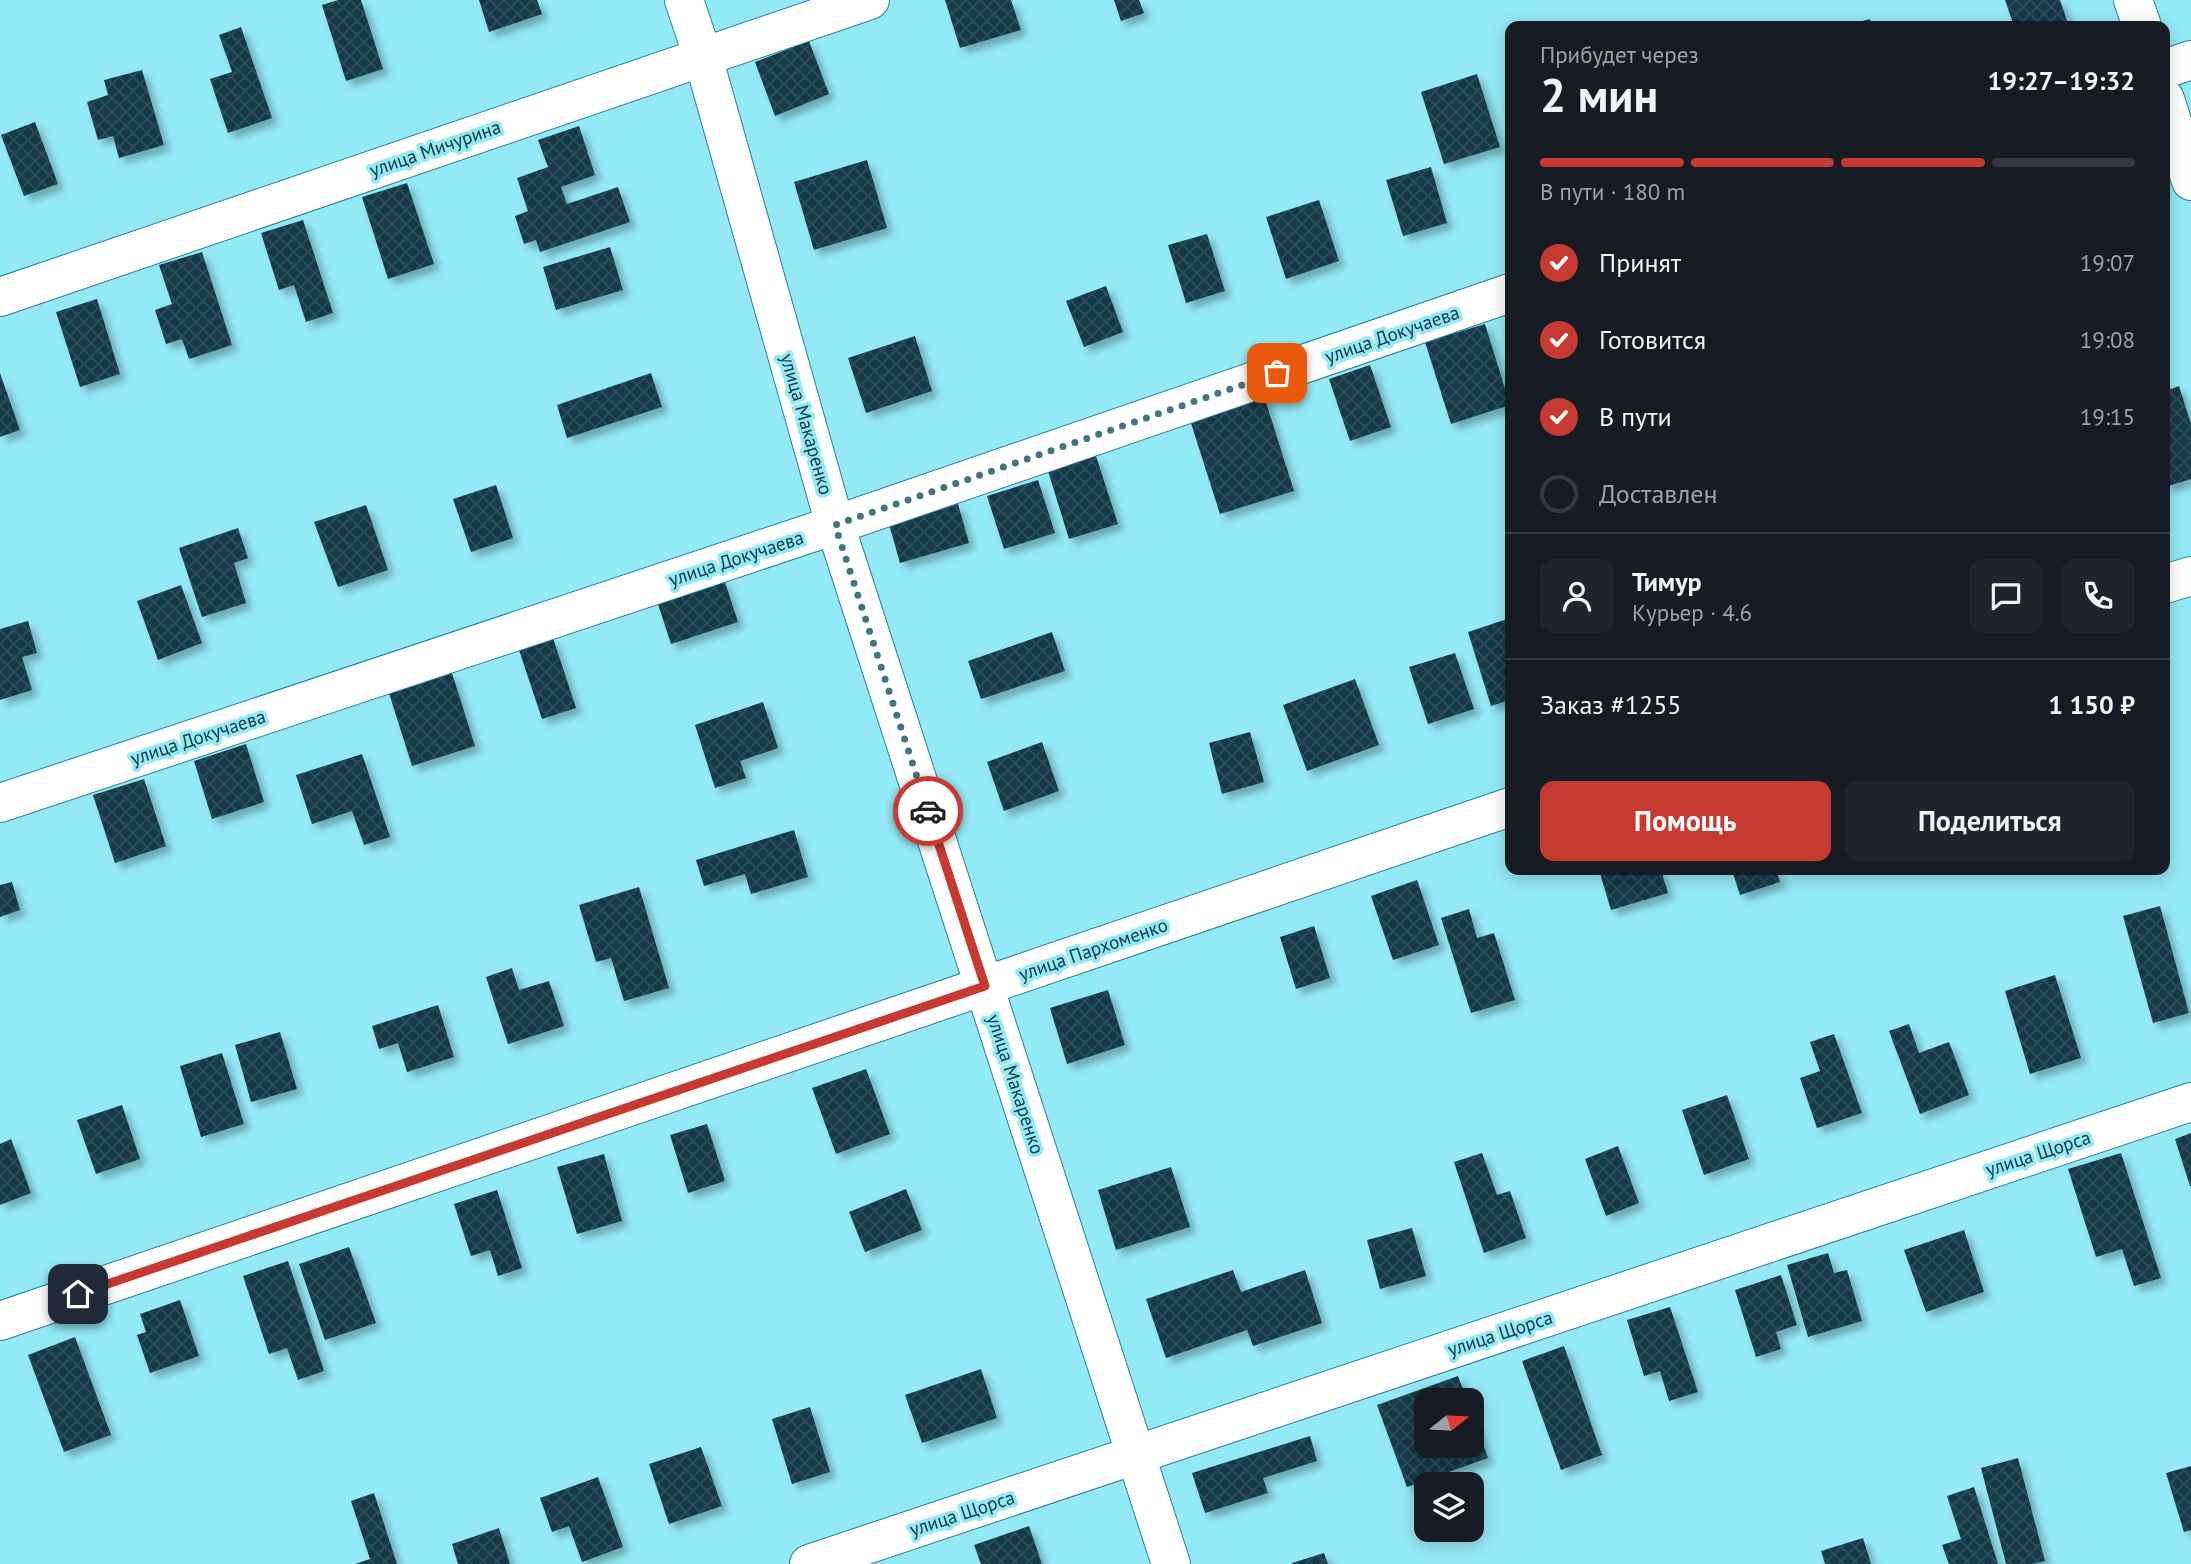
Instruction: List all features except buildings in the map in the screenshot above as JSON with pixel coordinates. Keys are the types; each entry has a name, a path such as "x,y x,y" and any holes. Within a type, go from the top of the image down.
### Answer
{"street":[{"name":"улица Макаренко","path":"684,0 703,57 835,525 1171,1564"},
{"name":"улица Мичурина","path":"0,297 870,0"},
{"path":"2133,0 2139,21"},
{"path":"2170,67 2191,60"},
{"path":"2170,115 2191,181"},
{"name":"улица Докучаева","path":"0,803 835,525 1505,295"},
{"path":"2170,582 2191,576"},
{"name":"улица Пархоменко","path":"0,1321 1505,809"},
{"name":"улица Щорса","path":"809,1564 2191,1102"}],"way so far":[{"path":"928,811 835,525 1277,373"}],"route":[{"path":"78,1294 985,986 928,811"}]}
